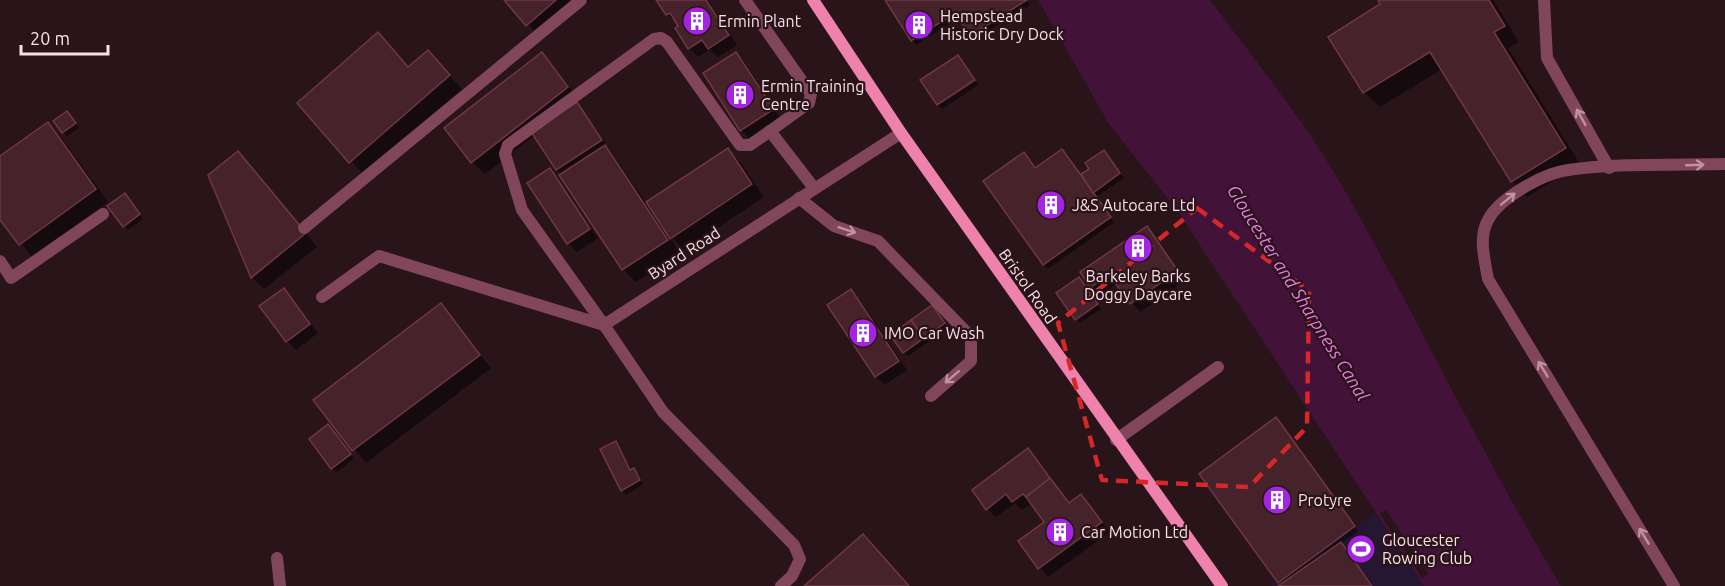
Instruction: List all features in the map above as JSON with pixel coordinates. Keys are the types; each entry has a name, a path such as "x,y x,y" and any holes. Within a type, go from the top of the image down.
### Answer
{"street":[{"name":"Bristol Road","path":"813,0 901,132 1116,440 1222,586"}],"lane":[{"path":"304,228 581,0"},
{"path":"745,0 812,98 809,103 750,145 740,145 667,42 661,38 654,39 506,149 505,154 522,210 663,412 794,545 800,559 792,576 781,586"},
{"path":"1544,0 1547,58 1609,168"},
{"path":"770,131 814,188"},
{"name":"Byard Road","path":"604,325 901,132"},
{"path":"1674,586 1488,279 1482,250 1487,220 1507,199 1536,180 1567,170 1725,164"},
{"path":"800,198 834,226 878,241 971,337 971,361 931,396"},
{"path":"0,261 11,278 103,214"},
{"path":"322,297 379,256 604,325"},
{"path":"1116,440 1218,368"},
{"path":"277,558 280,586"}],"highlighted area":[{"path":"1197,208 1309,291 1307,427 1249,487 1102,480 1058,323"}],"shaded area":[{"name":"Gloucester Rowing Club","path":"1375,513 1424,586 1270,586"}],"water":[{"name":"Gloucester and Sharpness Canal","path":"1038,0 1210,0 1282,96 1333,170 1506,490 1561,586 1424,586 1178,212 1109,124"}],"pier":[{"path":"1386,510 1429,574 1422,578 1380,514"}],"building":[{"path":"504,0 556,0 526,26"},
{"name":"Ermin Plant","path":"656,0 706,0 729,35 708,49 702,40 688,49 675,28 678,26 670,13 666,15"},
{"name":"Hempstead Historic Dry Dock","path":"885,0 1027,0 970,36 955,13 911,41"},
{"path":"1378,0 1489,0 1505,26 1494,32 1566,148 1511,182 1430,52 1363,93 1328,37 1380,4"},
{"path":"378,32 408,67 428,50 450,75 349,163 297,103"},
{"path":"542,52 568,87 471,163 444,128"},
{"name":"Ermin Training Centre","path":"736,52 774,109 740,131 703,73"},
{"path":"958,55 975,80 937,105 920,80"},
{"path":"577,102 602,140 556,170 531,132"},
{"path":"67,111 76,123 62,133 53,121"},
{"path":"48,122 96,189 19,245 0,220 0,156"},
{"path":"605,145 668,240 622,270 559,175"},
{"path":"728,148 752,184 670,239 646,202"},
{"name":"J&S Autocare Ltd","path":"1062,149 1111,217 1043,265 983,181 1024,152 1035,168"},
{"path":"1104,150 1120,173 1093,193 1081,174 1089,169 1085,163"},
{"path":"238,151 306,233 251,278 208,175"},
{"path":"550,168 590,229 567,244 527,183"},
{"path":"125,193 140,214 123,227 107,206"},
{"name":"Barkeley Barks Doggy Daycare","path":"1147,226 1178,271 1130,304 1109,274 1090,288 1080,272"},
{"path":"1079,277 1098,304 1075,320 1056,293"},
{"path":"284,288 310,324 286,342 259,306"},
{"name":"IMO Car Wash","path":"851,289 899,361 875,377 827,305"},
{"path":"441,303 480,355 352,451 313,400"},
{"path":"932,305 945,323 924,338 911,320"},
{"path":"911,320 924,338 903,353 890,335"},
{"name":"Protyre","path":"1276,417 1355,526 1278,583 1199,474"},
{"path":"328,424 351,454 331,469 309,439"},
{"path":"616,441 630,470 634,468 640,480 621,491 600,449"},
{"path":"1028,448 1050,478 1026,497 1023,494 1012,502 1006,494 986,510 972,490"},
{"name":"Car Motion Ltd","path":"1050,478 1069,503 1081,494 1102,522 1038,569 1018,541 1044,522 1026,497"},
{"path":"863,534 909,586 804,586"},
{"name":"Gloucester Rowing Club","path":"1341,542 1372,586 1278,586"}],"place":[{"name":"Ermin Plant","path":"697,21"},
{"name":"Hempstead Historic Dry Dock","path":"919,25"},
{"name":"Ermin Training Centre","path":"740,95"},
{"name":"J&S Autocare Ltd","path":"1051,205"},
{"name":"Barkeley Barks Doggy Daycare","path":"1138,248"},
{"name":"IMO Car Wash","path":"863,333"},
{"name":"Protyre","path":"1277,500"},
{"name":"Car Motion Ltd","path":"1060,532"},
{"name":"Gloucester Rowing Club","path":"1361,549"}]}
